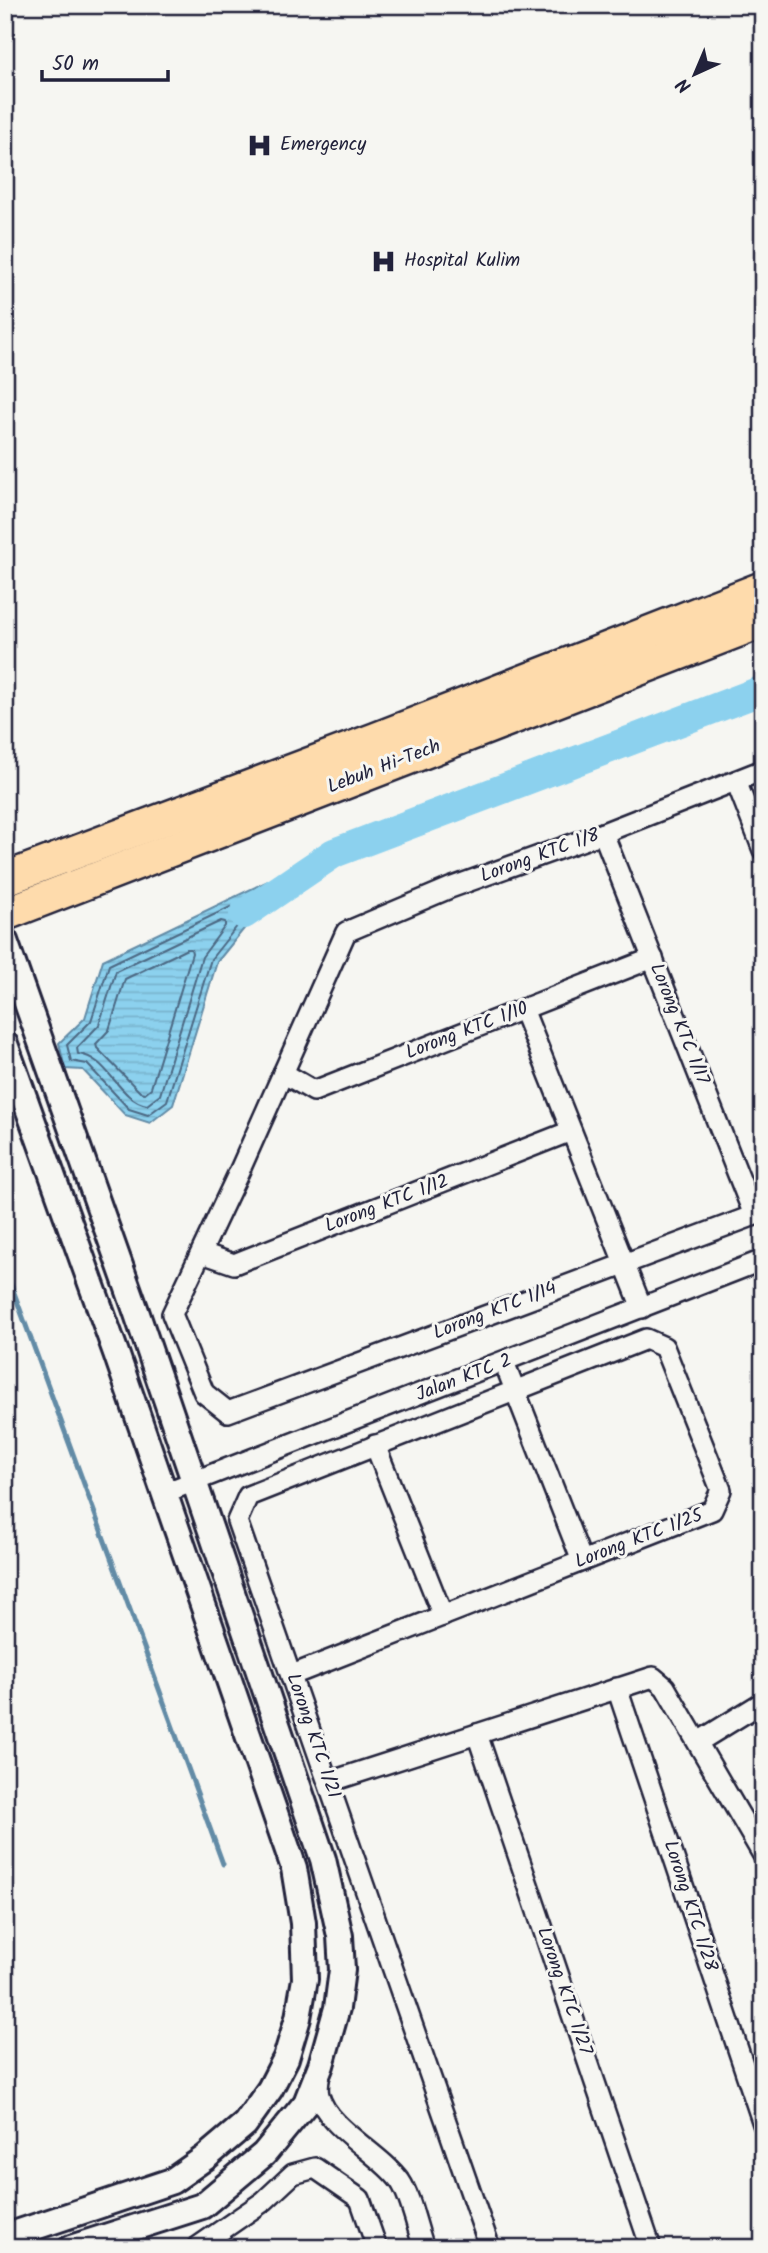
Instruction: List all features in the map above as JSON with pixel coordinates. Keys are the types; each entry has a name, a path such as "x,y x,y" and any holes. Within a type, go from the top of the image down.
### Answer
{"main road":[{"name":"Lebuh Hi-Tech","path":"5,914 379,746 763,588"},
{"name":"Lebuh Hi-Tech","path":"5,879 379,746 763,621"}],"street":[{"name":"Lorong KTC 1/8","path":"283,1073 346,932 450,888 763,771"},
{"path":"736,781 763,850"},
{"name":"Lorong KTC 1/17","path":"603,833 759,1213"},
{"path":"5,941 135,1307 323,1859 340,1936 342,1970 337,2008 321,2065 306,2103 264,2154 202,2206 71,2248"},
{"name":"Lorong KTC 1/10","path":"283,1073 314,1091 653,958"},
{"path":"523,1009 642,1308"},
{"path":"5,1044 294,1868 303,1923 305,1979 298,2018 286,2058 270,2089 245,2124 172,2181 5,2237"},
{"path":"202,1253 283,1073"},
{"name":"Lorong KTC 1/12","path":"202,1253 234,1264 572,1131"},
{"name":"Lorong KTC 1/14","path":"202,1253 172,1314 204,1393 228,1412 759,1213"},
{"name":"Jalan KTC 2","path":"164,1493 763,1260"},
{"name":"Lorong KTC 1/25","path":"292,1675 712,1510 721,1490 664,1347 646,1339 514,1391"},
{"path":"503,1363 582,1561"},
{"name":"Lorong KTC 1/21","path":"489,2248 237,1521 248,1496 514,1391"},
{"path":"375,1446 443,1616"},
{"path":"329,1782 653,1677 665,1687 761,1850"},
{"name":"Lorong KTC 1/28","path":"617,1688 763,2124"},
{"path":"698,1742 763,1702"},
{"name":"Lorong KTC 1/27","path":"477,1734 650,2248"},
{"path":"321,2065 318,2093 323,2105 335,2121 387,2165 402,2185 424,2248"},
{"path":"290,2123 304,2117 335,2121"},
{"path":"199,2247 264,2201 293,2174 315,2168 360,2199 377,2248"}],"water":[{"path":"272,879 281,898 251,920 217,962 173,1105 150,1123 125,1115 83,1070 65,1069 59,1043 85,1018 103,960"}],"waterway":[{"path":"244,914 334,853 763,690"},
{"path":"5,1268 223,1864"}],"place":[{"name":"Emergency","path":"260,145"},
{"name":"Hospital Kulim","path":"384,261"}]}
